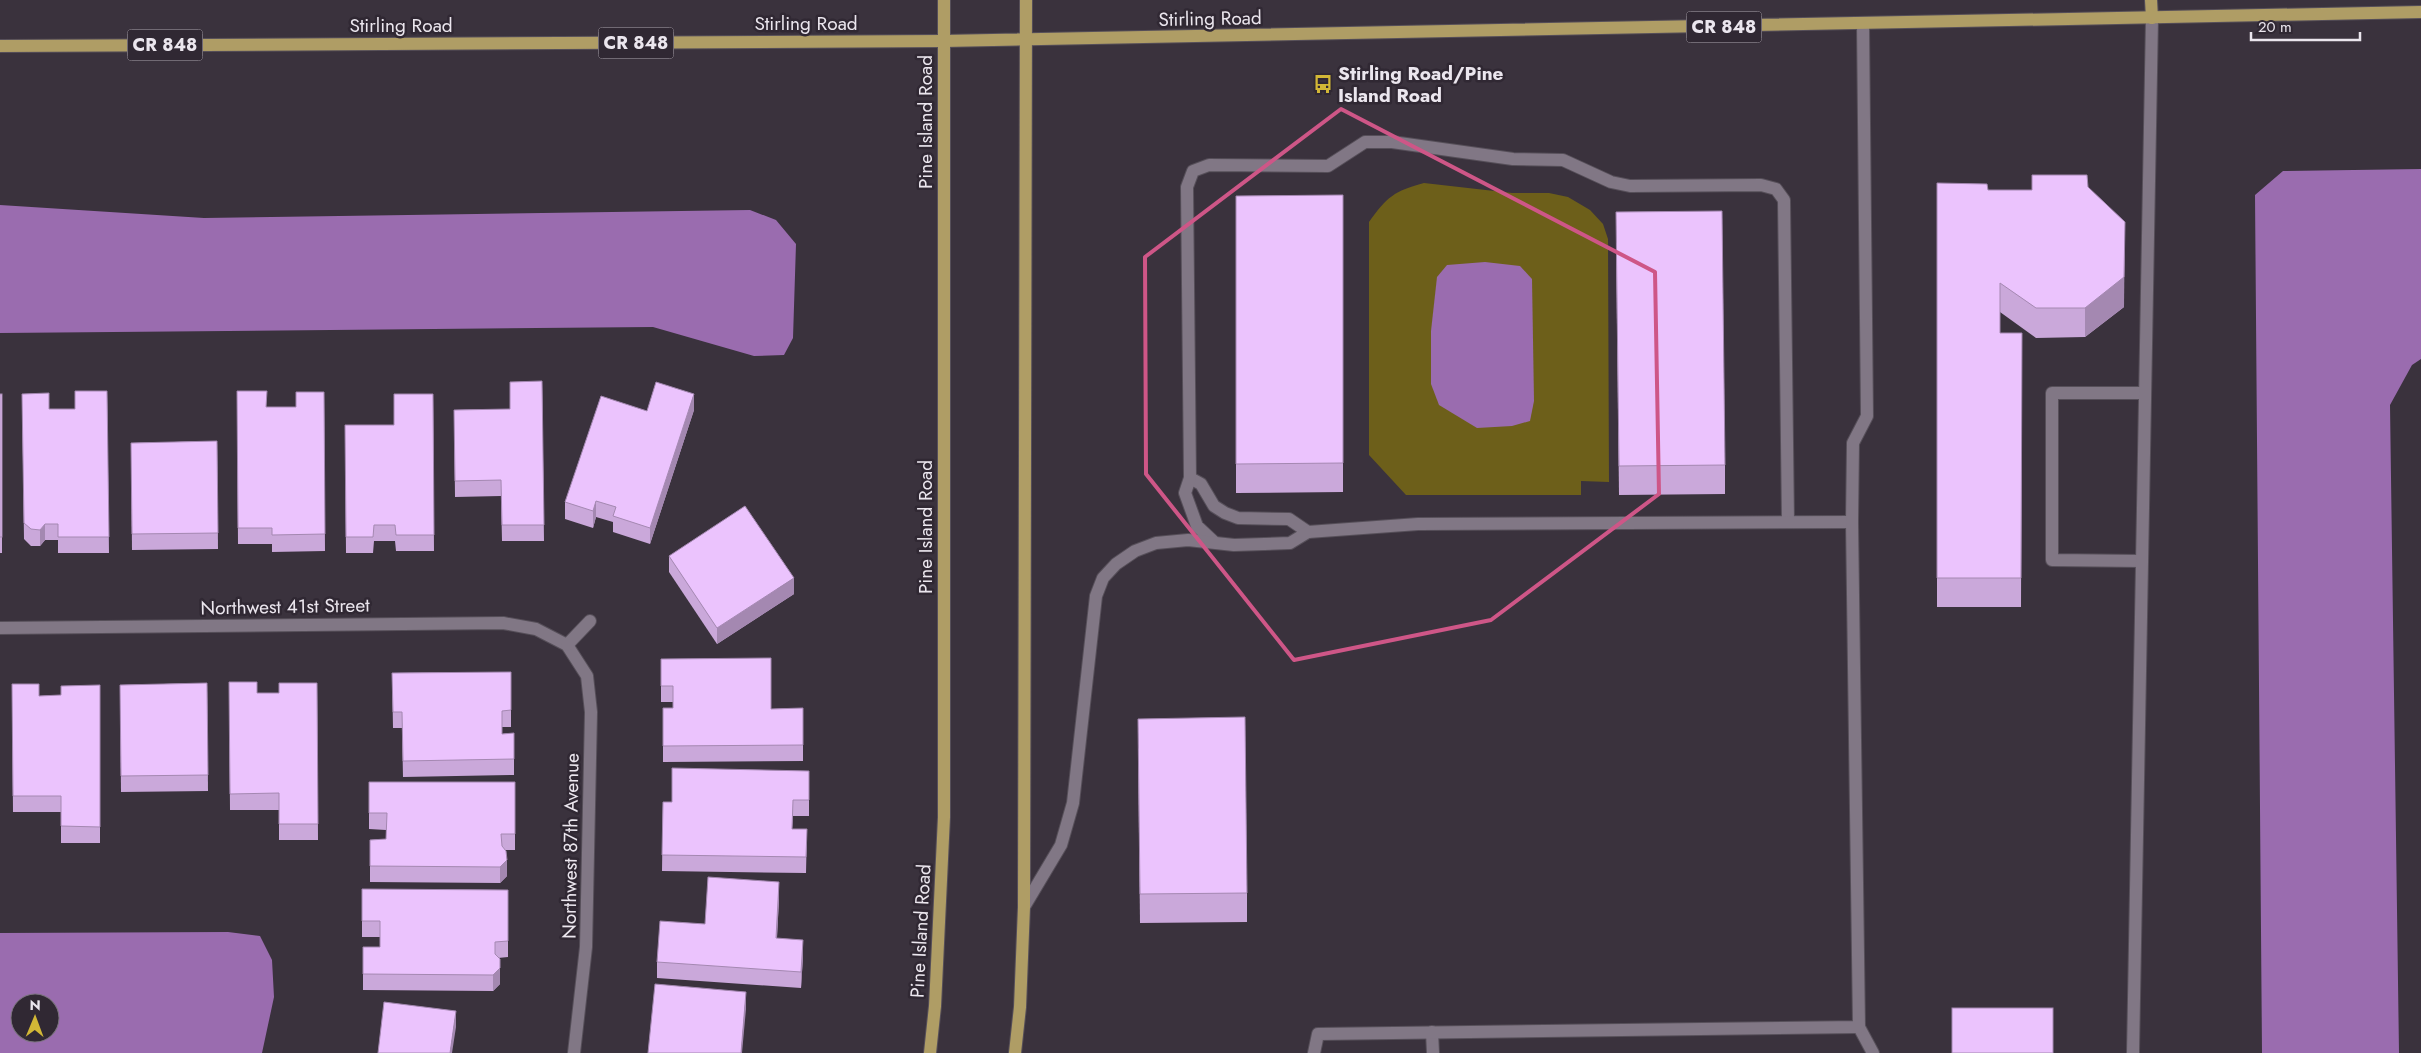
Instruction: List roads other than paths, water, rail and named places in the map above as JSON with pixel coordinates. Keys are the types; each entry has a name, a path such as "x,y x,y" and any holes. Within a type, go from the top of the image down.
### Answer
{"main road":[{"name":"Pine Island Road","path":"930,1053 935,1006 944,817 944,0"},
{"path":"1014,1053 1020,1007 1024,907 1026,0"},
{"path":"2151,0 2152,18"},
{"name":"Stirling Road","path":"0,46 943,41 2421,12"}],"street":[{"path":"2133,1053 2152,18"},
{"path":"1863,24 1867,416 1853,443 1852,522 1860,1027 1872,1053"},
{"path":"1213,541 1197,526 1189,510 1185,493 1190,478 1187,187 1193,171 1210,165 1328,166 1365,142 1392,142 1513,160 1562,160 1611,182 1630,186 1761,185 1776,189 1784,200 1788,522"},
{"path":"2142,561 2052,560 2052,393 2144,393"},
{"path":"1190,478 1201,484 1214,506 1225,513 1238,518 1289,518 1308,532"},
{"path":"1024,907 1061,845 1073,803 1092,614 1104,578 1116,564 1135,552 1156,543 1188,540 1213,541 1234,545 1290,543 1308,532 1418,524 1852,522"},
{"path":"566,646 590,620"},
{"name":"Northwest 41st Street","path":"0,628 503,623 536,629 566,646"},
{"name":"Northwest 87th Avenue","path":"566,646 587,676 591,712 586,947 574,1053"},
{"path":"1314,1053 1318,1034 1860,1027"},
{"path":"1432,1032 1432,1053"}],"place":[{"name":"Stirling Road/Pine Island Road","path":"1323,84"}]}
